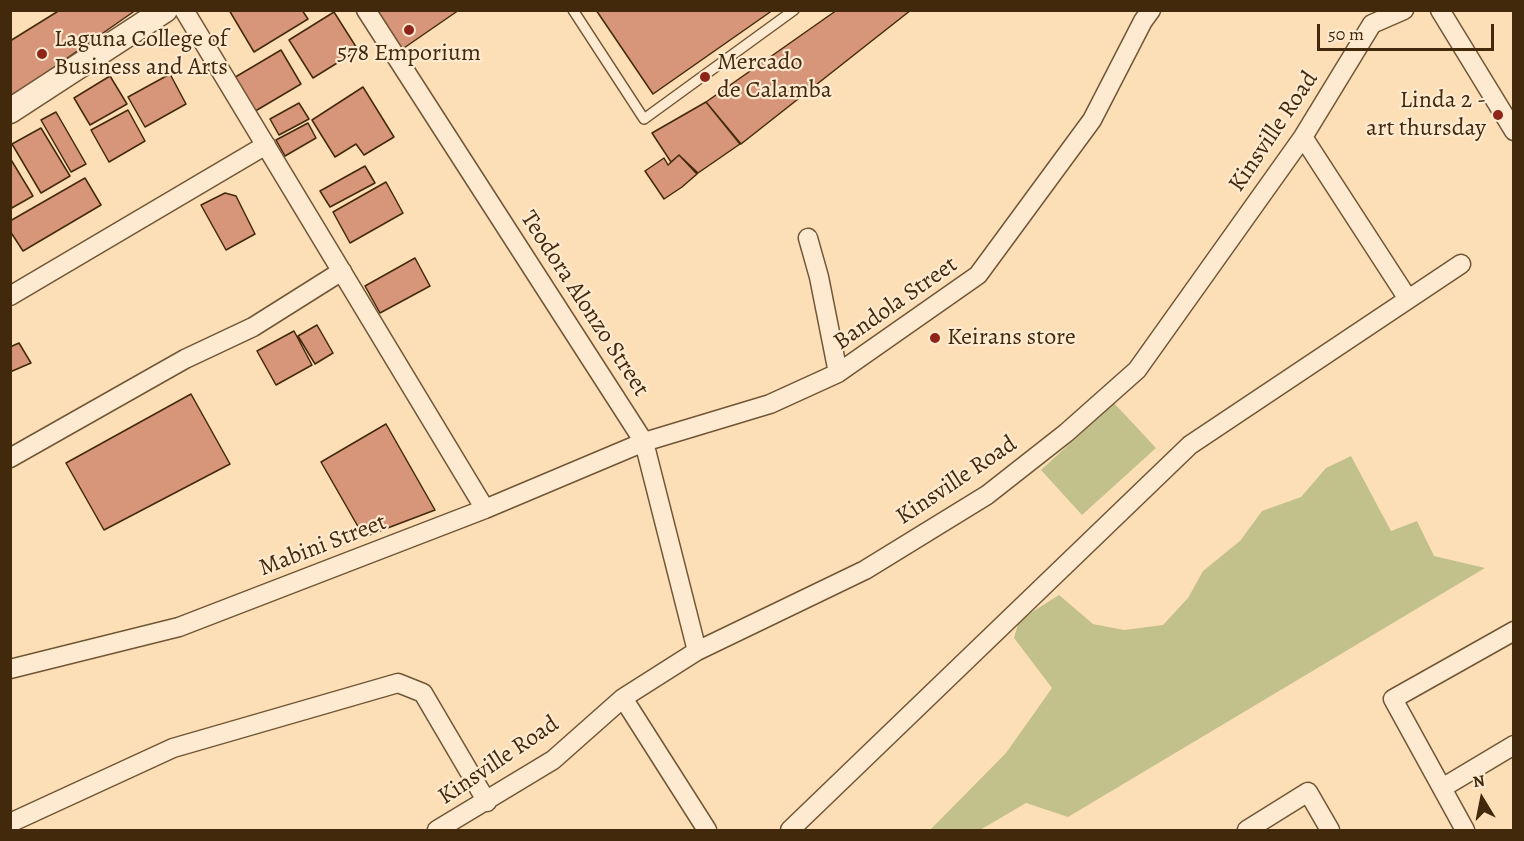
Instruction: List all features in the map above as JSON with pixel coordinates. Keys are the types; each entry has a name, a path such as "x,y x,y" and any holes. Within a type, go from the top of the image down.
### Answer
{"street":[{"path":"10,111 165,10"},
{"path":"184,10 485,509"},
{"name":"Teodora Alonzo Street","path":"366,10 644,442 696,651"},
{"name":"Bandola Street","path":"644,442 770,404 838,373 978,275 1092,120 1143,21 1151,10"},
{"path":"1367,17 1404,10"},
{"path":"1440,10 1514,131"},
{"name":"Kinsville Road","path":"437,831 553,760 623,698 696,651 865,570 987,495 1066,433 1137,370 1303,137 1367,17"},
{"path":"1303,137 1408,299"},
{"path":"10,296 266,145"},
{"path":"807,238 819,277 838,373"},
{"path":"790,831 1190,445 1461,264"},
{"path":"10,458 185,359 253,327 342,271"},
{"name":"Mabini Street","path":"10,669 179,627 485,509 644,442"},
{"path":"1465,831 1393,699 1514,631"},
{"path":"10,823 173,748 398,683 423,693 487,802"},
{"path":"623,698 707,831"},
{"path":"1442,788 1514,745"},
{"path":"1247,831 1308,792 1330,831"}],"lane":[{"path":"573,10 644,119 794,10"}],"shaded area":[{"path":"1114,403 1156,448 1082,515 1041,470"},
{"path":"1351,456 1391,531 1417,521 1434,556 1485,568 1068,817 1026,803 980,830 930,830 1006,753 1052,688 1014,638 1018,624 1059,595 1093,624 1124,630 1163,625 1188,598 1203,571 1240,541 1262,511 1301,497 1326,468"}],"building":[{"name":"Laguna College of Business and Arts","path":"60,10 136,10 10,98 10,41"},
{"path":"229,10 302,10 308,19 254,52"},
{"name":"578 Emporium","path":"374,10 459,10 401,50"},
{"path":"596,10 773,10 653,94"},
{"path":"837,10 911,10 741,144 706,102"},
{"path":"334,12 358,50 313,78 289,40"},
{"path":"281,50 301,84 252,113 232,79"},
{"path":"170,74 186,104 145,127 128,97"},
{"path":"110,76 127,104 90,125 74,98"},
{"path":"363,87 394,137 364,155 356,144 335,157 312,120"},
{"path":"706,102 740,144 698,173 679,155 671,162 652,133"},
{"path":"299,103 309,119 279,135 270,119"},
{"path":"128,110 145,141 109,162 91,130"},
{"path":"56,112 86,164 71,172 41,120"},
{"path":"308,123 316,138 285,156 276,140"},
{"path":"41,128 70,176 41,193 12,144"},
{"path":"679,155 697,174 664,199 645,171 664,158 668,165"},
{"path":"10,158 33,196 10,209"},
{"path":"365,166 375,183 330,207 320,191"},
{"path":"85,178 101,205 23,251 10,231 10,221"},
{"path":"386,182 403,213 350,243 333,212"},
{"path":"225,193 236,196 255,234 226,250 201,205"},
{"path":"415,258 430,286 380,313 365,286"},
{"path":"317,325 333,353 315,364 298,336"},
{"path":"294,331 312,365 276,385 257,351"},
{"path":"19,343 31,363 10,372 10,347"},
{"path":"191,394 230,464 104,530 66,463"},
{"path":"386,424 435,510 364,537 321,462"}],"place":[{"name":"578 Emporium","path":"409,30"},
{"name":"Laguna College of Business and Arts","path":"42,54"},
{"name":"Mercado de Calamba","path":"705,77"},
{"name":"Linda 2 - art thursday","path":"1498,115"},
{"name":"Keirans store","path":"935,338"}]}
